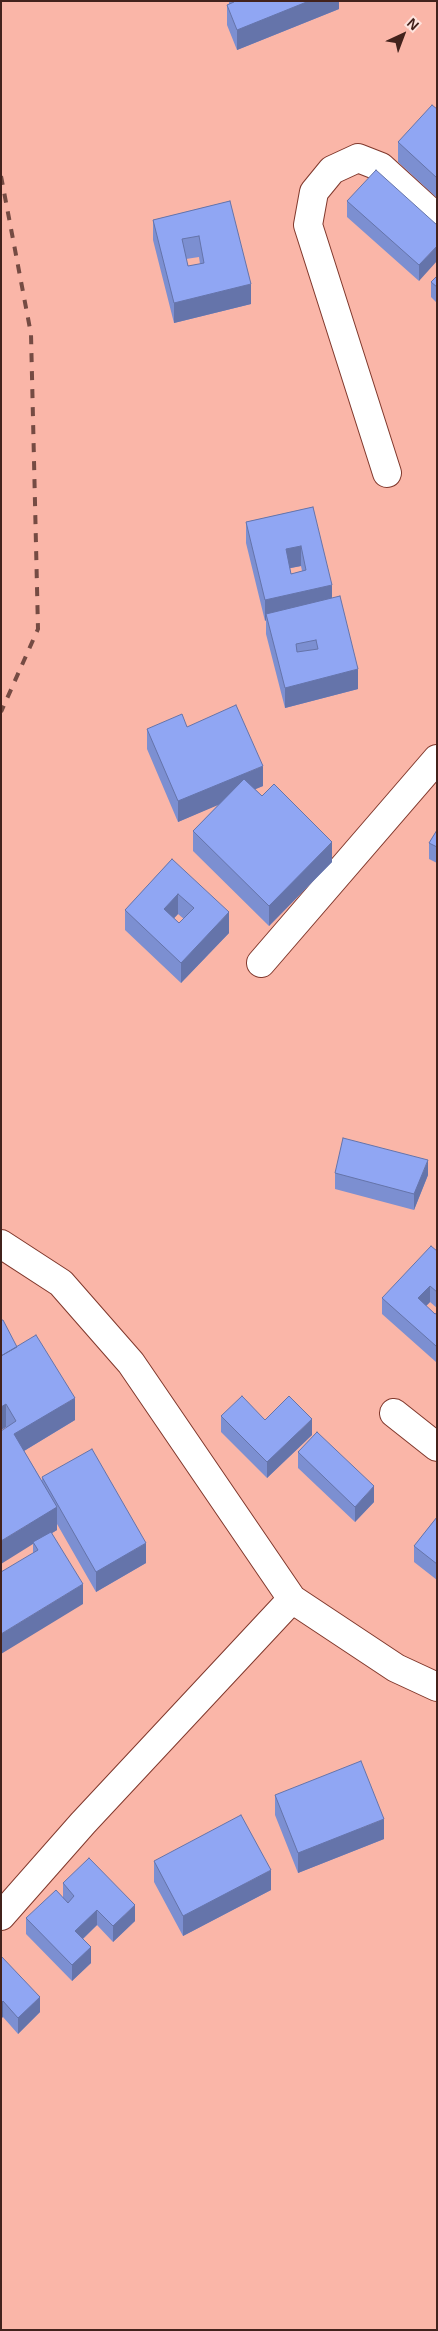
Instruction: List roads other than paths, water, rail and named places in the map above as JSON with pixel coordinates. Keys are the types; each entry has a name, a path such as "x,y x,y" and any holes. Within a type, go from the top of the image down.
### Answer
{"street":[{"path":"387,472 308,225 314,192 332,170 358,158 382,166 437,218"},
{"path":"261,963 437,758"},
{"path":"1,1244 61,1283 131,1364 292,1599 396,1668 437,1687"},
{"path":"394,1413 437,1447"},
{"path":"1,1916 83,1823 292,1599"}],"railway":[{"path":"1,176 31,334 38,629 1,712"}]}
